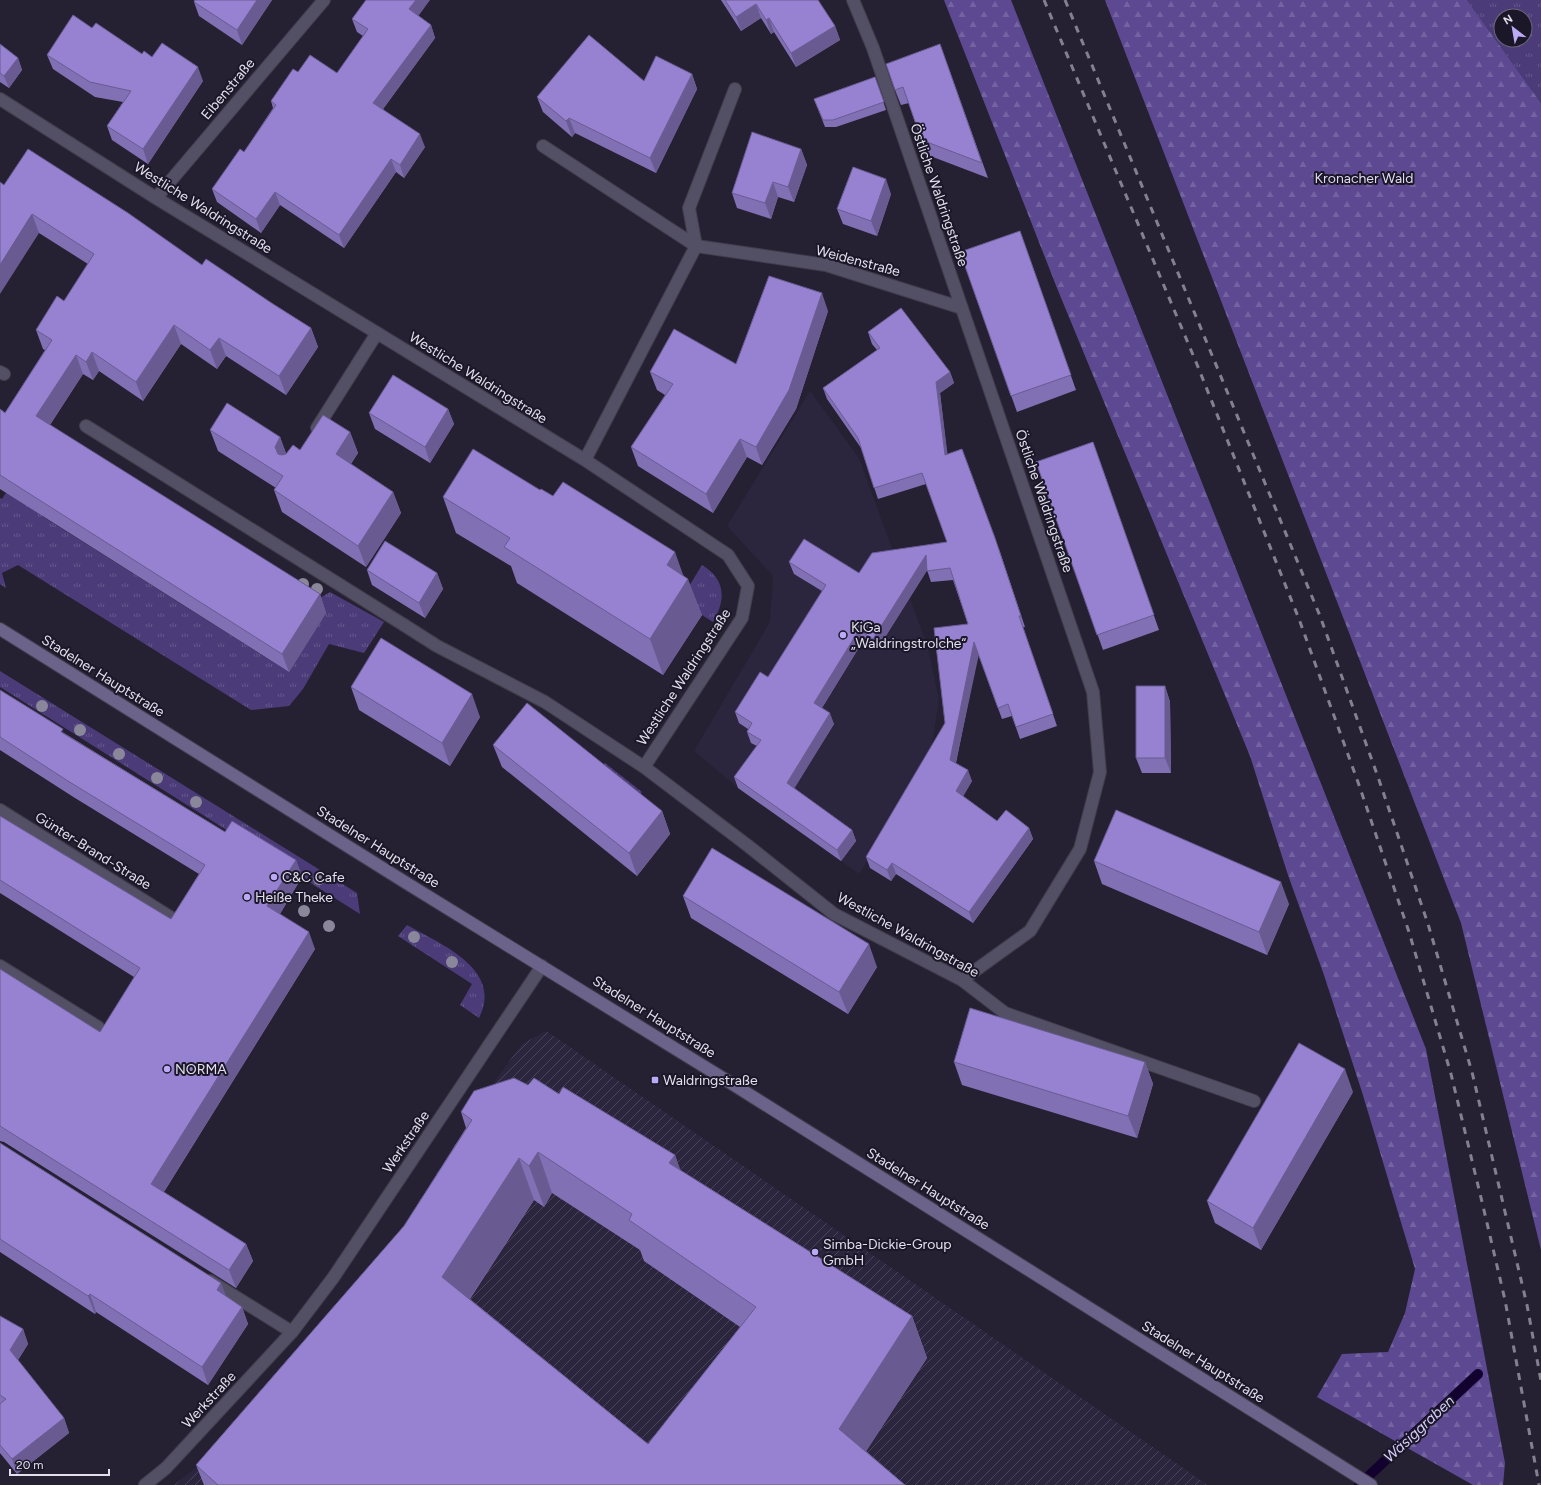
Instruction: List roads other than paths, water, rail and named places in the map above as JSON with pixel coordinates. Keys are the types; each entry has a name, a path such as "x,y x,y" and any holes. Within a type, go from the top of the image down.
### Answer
{"main road":[{"name":"Stadelner Hauptstraße","path":"0,629 408,884 726,1080 1371,1485"}],"street":[{"name":"Eibenstraße","path":"156,198 324,0"},
{"name":"Östliche Waldringstraße","path":"853,0 875,55 1093,692 1100,772 1080,849 1030,931 962,980"},
{"path":"585,460 696,246 690,208 735,89"},
{"name":"Westliche Waldringstraße","path":"0,99 156,198 585,460 728,555 748,586 742,618 644,767"},
{"name":"Weidenstraße","path":"543,146 696,246 826,265 962,308"},
{"path":"311,437 377,333"},
{"name":"Westliche Waldringstraße","path":"86,426 437,646 545,702 644,767 747,845 834,914 962,980 1005,1013 1254,1101"},
{"name":"Günter-Brand-Straße","path":"0,810 170,918"},
{"path":"0,966 98,1027"},
{"name":"Werkstraße","path":"145,1485 166,1468 292,1332 333,1278 542,966"},
{"path":"199,1274 292,1332"}],"waterway":[{"name":"Wäsiggraben","path":"1359,1485 1478,1374"}],"railway":[{"path":"1044,0 1196,362 1299,619 1359,785 1409,932 1451,1074 1483,1206 1505,1300 1539,1485"},
{"path":"1065,0 1320,616 1378,777 1428,924 1472,1072 1527,1305 1541,1381"}],"place":[{"name":"KiGa „Waldringstrolche“","path":"843,635"},
{"name":"C&C Cafe","path":"274,877"},
{"name":"Heiße Theke","path":"247,897"},
{"name":"NORMA","path":"167,1069"},
{"name":"Waldringstraße","path":"655,1080"},
{"name":"Simba-Dickie-Group GmbH","path":"815,1252"}],"park label":[{"name":"Kronacher Wald","path":"1364,178"}]}
